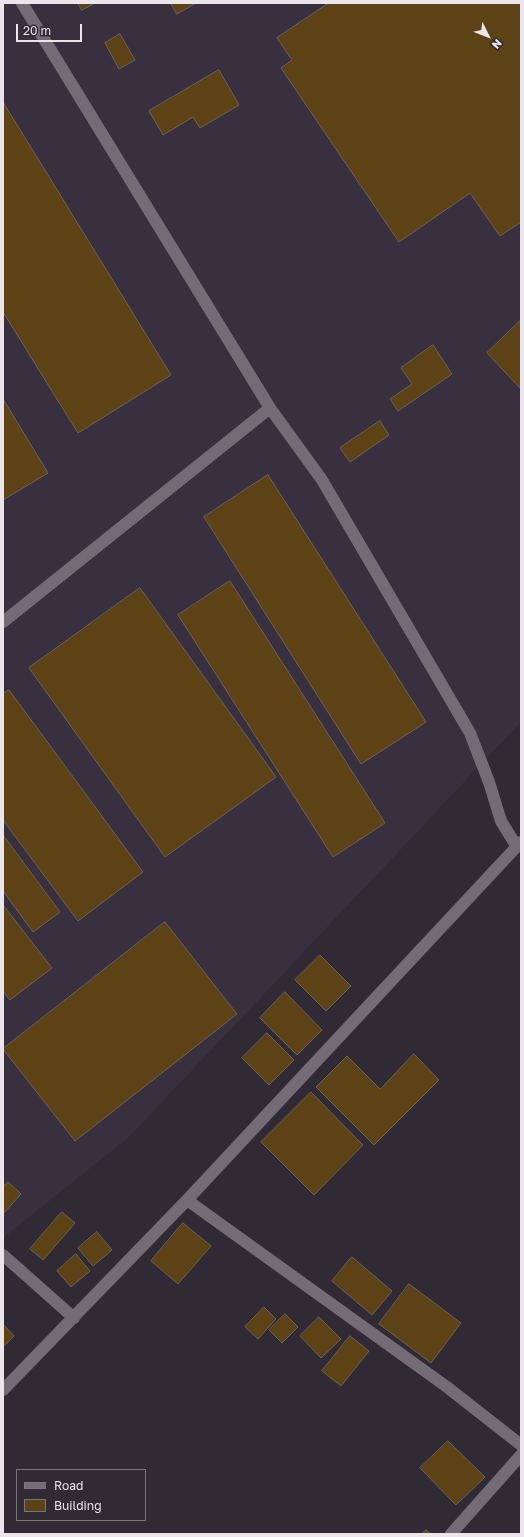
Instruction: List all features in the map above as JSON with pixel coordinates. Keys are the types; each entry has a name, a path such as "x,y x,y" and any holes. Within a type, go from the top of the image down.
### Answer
{"street":[{"path":"3,1390 187,1200 519,845 501,821 489,782 470,733 322,480 270,408 22,3"},
{"path":"3,622 270,408"},
{"path":"187,1200 447,1387 521,1445"},
{"path":"3,1255 74,1318"},
{"path":"451,1534 521,1455"}],"shaded area":[{"path":"3,3 521,3 521,722 129,1137 3,1238"}],"building":[{"path":"78,3 95,3 82,10"},
{"path":"171,3 196,3 177,14"},
{"path":"329,3 521,3 521,222 500,236 470,193 399,242 281,68 292,60 277,38"},
{"path":"120,34 135,60 119,69 105,43"},
{"path":"219,70 239,105 200,128 193,117 163,135 149,111"},
{"path":"3,102 171,375 78,433 3,312"},
{"path":"521,320 521,389 487,353"},
{"path":"433,345 452,374 398,411 390,399 412,384 401,368"},
{"path":"3,399 48,473 3,500"},
{"path":"380,421 389,435 350,462 340,448"},
{"path":"268,475 426,722 361,764 204,517"},
{"path":"230,581 385,823 333,857 178,615"},
{"path":"140,588 276,777 165,857 29,668"},
{"path":"9,690 143,872 78,921 3,820 3,694"},
{"path":"3,835 60,912 33,932 3,891"},
{"path":"3,905 52,968 10,1000 3,991"},
{"path":"165,922 237,1014 75,1141 3,1049"},
{"path":"320,955 351,986 326,1011 295,980"},
{"path":"285,992 322,1030 297,1055 260,1018"},
{"path":"267,1033 294,1060 269,1085 242,1058"},
{"path":"414,1054 439,1080 374,1145 316,1087 347,1056 380,1089"},
{"path":"311,1092 363,1145 314,1195 261,1142"},
{"path":"8,1182 21,1194 3,1214 3,1188"},
{"path":"62,1212 75,1223 43,1260 30,1249"},
{"path":"183,1223 211,1246 178,1284 151,1261"},
{"path":"97,1232 112,1250 93,1266 78,1248"},
{"path":"76,1254 90,1271 71,1287 57,1271"},
{"path":"352,1257 392,1291 372,1315 332,1281"},
{"path":"409,1284 461,1323 431,1363 379,1324"},
{"path":"264,1307 276,1319 258,1339 245,1327"},
{"path":"285,1314 298,1327 282,1343 269,1330"},
{"path":"319,1317 341,1339 321,1358 300,1336"},
{"path":"3,1324 14,1336 3,1347"},
{"path":"350,1336 369,1351 341,1386 322,1371"},
{"path":"448,1441 485,1477 456,1505 420,1468"},
{"path":"426,1530 431,1534 422,1534"}]}
